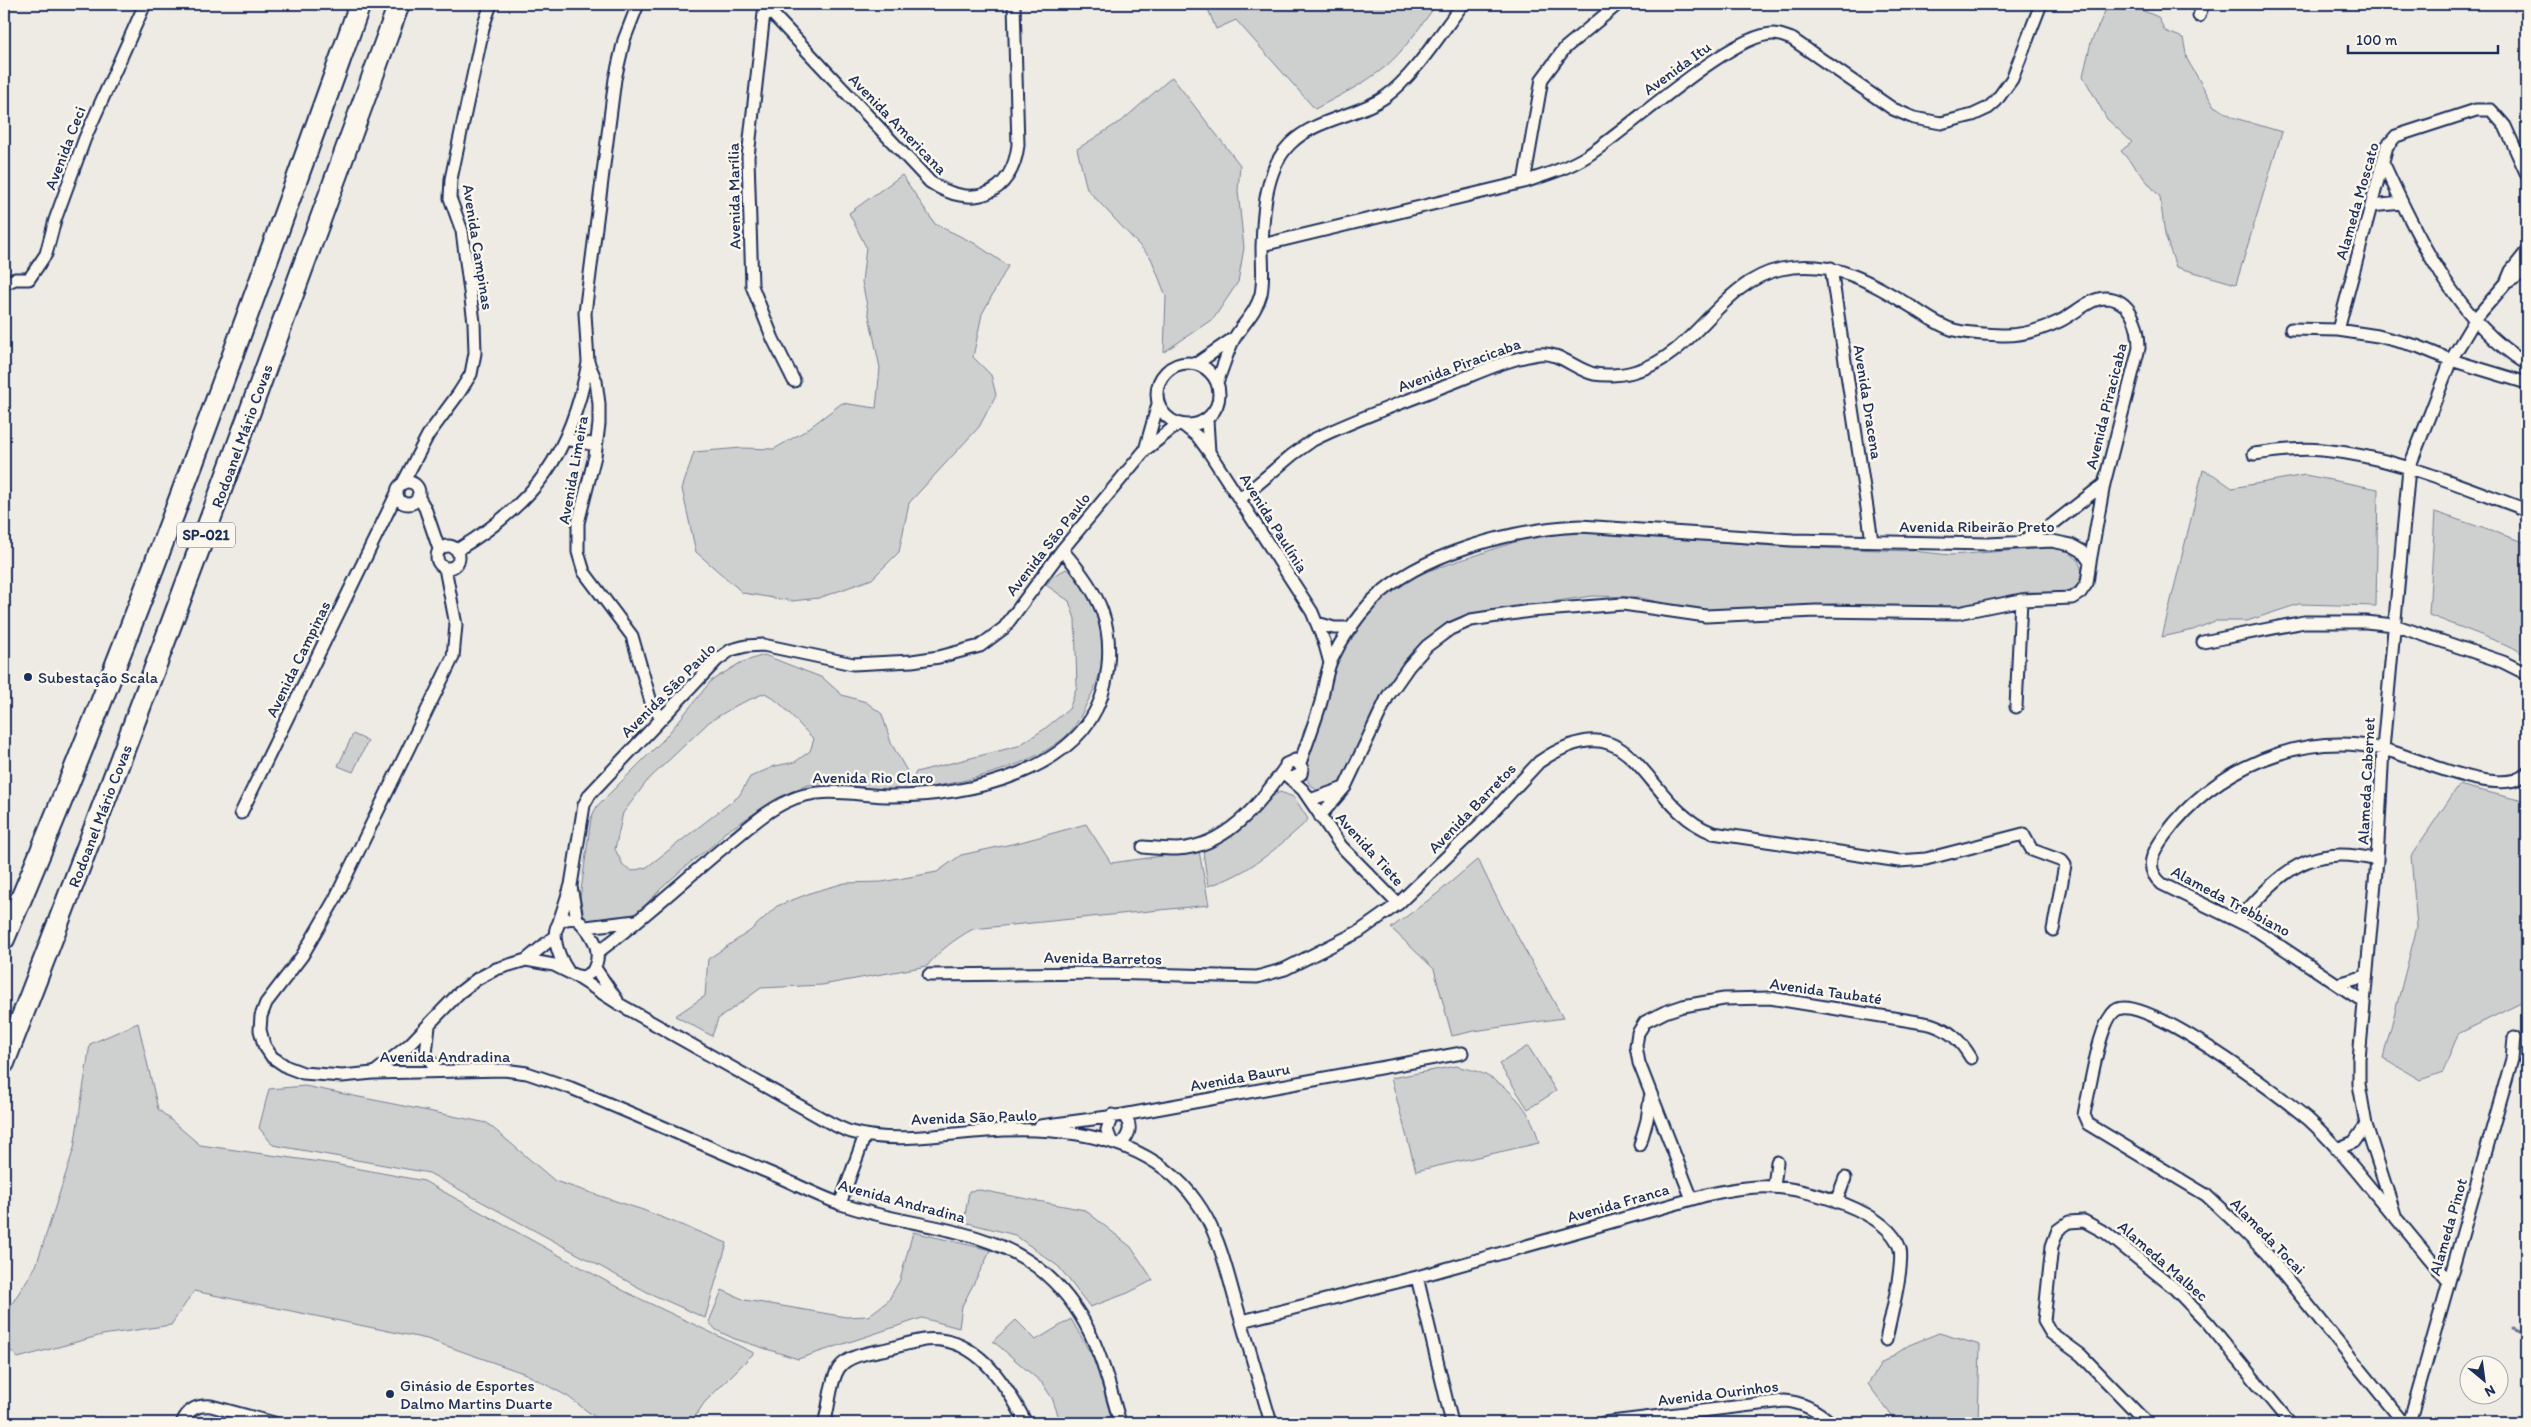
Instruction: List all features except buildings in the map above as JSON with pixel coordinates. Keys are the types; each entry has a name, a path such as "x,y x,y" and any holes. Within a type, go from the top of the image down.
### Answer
{"highway":[{"name":"SP-021","path":"4,939 52,825 179,505 360,4"},
{"name":"Rodoanel Mário Covas","path":"4,1063 80,868 234,460 399,4"}],"street":[{"name":"Avenida Ceci","path":"4,284 15,279 29,279 46,254 55,220 85,138 145,4"},
{"name":"Avenida Campinas","path":"241,813 384,520 408,494 418,453 428,435 471,374 475,353 474,322 463,240 450,198 451,179 484,24 491,4"},
{"name":"Avenida Limeira","path":"638,4 624,40 615,78 607,128 585,313 588,362 596,381 599,404 596,445 578,522 578,552 584,572 632,636 651,702 660,717"},
{"name":"Avenida Americana","path":"765,5 930,182 956,196 970,197 984,195 999,187 1016,163 1018,145 1014,4"},
{"path":"1217,382 1205,367 1196,364 1177,365 1162,376 1156,394 1158,404 1166,416 1180,425 1191,426 1206,420 1218,402 1217,382 1234,338 1256,307 1261,292 1264,214 1270,183 1277,162 1290,144 1300,135 1321,124 1365,108 1386,97 1408,75 1463,4"},
{"path":"1524,182 1542,79 1565,48 1618,4"},
{"name":"Avenida Itu","path":"1262,245 1524,182 1585,157 1723,54 1745,42 1768,34 1792,39 1893,109 1914,118 1941,123 1972,116 1996,101 2012,79 2041,4"},
{"path":"2199,16 2202,4"},
{"name":"Avenida Marília","path":"765,5 748,157 752,286 773,339 794,381"},
{"name":"Alameda Moscato","path":"2338,330 2387,146 2400,133 2486,109 2498,116 2505,126 2527,174"},
{"path":"2383,162 2402,203 2442,277 2500,344 2527,364"},
{"path":"2371,206 2402,203"},
{"path":"2506,283 2511,270 2527,251"},
{"name":"Avenida Piracicaba","path":"1240,499 1292,455 1313,440 1496,366 1532,355 1554,354 1595,374 1636,371 1669,354 1732,295 1762,274 1806,266 1831,268 1868,282 1939,323 1953,329 1977,333 2005,335 2042,328 2098,300 2106,298 2120,304 2136,321 2139,330 2139,348 2104,484 2090,562"},
{"name":"Avenida Dracena","path":"1831,268 1872,541"},
{"path":"2506,283 2527,271"},
{"name":"Alameda Cabernet","path":"2450,1282 2396,1218 2366,1125 2358,1084 2377,860 2383,749 2409,468 2451,360 2476,318 2506,283"},
{"path":"2291,329 2338,330 2417,346 2451,360 2527,383"},
{"path":"1196,364 1234,338"},
{"path":"457,550 489,530 516,509 557,458 575,419 588,362"},
{"name":"Avenida São Paulo","path":"1145,450 1158,404"},
{"name":"Avenida Paulínia","path":"1206,420 1209,452"},
{"name":"Avenida Paulínia","path":"1180,425 1198,437 1209,452 1312,612 1317,623 1334,628 1351,628"},
{"name":"Avenida São Paulo","path":"556,932 571,886 584,805 596,788 660,717 717,660 731,650 746,646 763,645 860,664 930,659 980,646 1004,628 1062,550 1145,450 1180,425"},
{"path":"566,439 596,445"},
{"path":"2254,454 2290,449 2322,450 2358,455 2409,468 2527,510"},
{"name":"Avenida Piracicaba","path":"2019,542 2054,523 2104,484"},
{"path":"408,494 426,508 429,524 439,549 437,560 445,568 455,566 459,556 457,550 448,545 439,549"},
{"name":"Avenida Ribeirão Preto","path":"1143,847 1178,849 1200,845 1221,836 1244,817 1271,787 1292,770 1309,736 1330,663 1351,628 1372,601 1418,568 1473,547 1518,534 1556,527 1580,526 1794,540 1988,544 2052,540 2071,545 2082,552 2090,562"},
{"name":"Avenida Rio Claro","path":"598,952 642,919 764,815 786,801 805,794 826,792 894,796 964,789 1007,778 1036,767 1061,751 1079,734 1092,717 1103,690 1109,663 1109,641 1105,617 1095,592 1082,573 1062,550"},
{"path":"1320,816 1345,787 1388,696 1409,666 1427,646 1450,629 1471,620 1530,611 1623,604 1706,616 1816,611 1947,614 2021,600 2040,598 2060,600 2072,598 2080,593 2086,582 2090,562"},
{"name":"Avenida Andradina","path":"445,568 456,625 453,656 334,899 302,956 266,1002 261,1016 260,1030 264,1045 272,1057 287,1067 303,1073 342,1076 437,1071 504,1070 527,1073 571,1088 840,1204 900,1221 987,1240 1011,1249 1038,1268 1076,1310 1092,1334 1101,1356 1120,1423"},
{"path":"2016,707 2021,600"},
{"name":"Avenida Paulínia","path":"1312,612 1324,641 1330,663"},
{"path":"2204,642 2304,622 2337,620 2394,625 2503,662 2527,674"},
{"name":"Avenida Barretos","path":"929,975 1105,973 1258,977 1285,969 1346,939 1398,904 1487,818 1539,762 1559,749 1586,741 1609,743 1630,756 1684,818 1696,827 1713,834 1899,860 1926,859 2022,834 2032,850 2062,861 2064,865 2053,930"},
{"name":"Alameda Trebbiano","path":"2364,1002 2238,920 2162,884 2155,878 2151,862 2155,848 2171,826 2200,798 2230,777 2265,758 2292,749 2320,744 2383,749 2484,781 2511,782 2527,772"},
{"name":"Avenida Tiete","path":"1292,770 1303,790 1341,846 1398,904"},
{"path":"1310,800 1345,787"},
{"path":"2238,920 2274,880 2294,867 2318,857 2339,854 2377,860"},
{"name":"Avenida São Paulo","path":"571,886 577,919"},
{"path":"373,1073 429,1026 444,1006 477,979 496,969 526,960 556,932 561,922 568,918 577,919 586,927 594,939 598,952 595,968 583,977 554,965 526,960"},
{"name":"Avenida Rio Claro","path":"586,927 625,924 642,919"},
{"path":"556,932 558,955 571,973"},
{"name":"Avenida São Paulo","path":"595,968 619,1004"},
{"name":"Avenida São Paulo","path":"571,973 619,1004 824,1120 849,1131 865,1135 891,1137 1024,1128 1094,1136 1138,1152 1182,1184 1196,1202 1218,1242 1271,1423"},
{"path":"2338,984 2366,976"},
{"name":"Avenida Taubaté","path":"1692,1199 1639,1063 1636,1046 1638,1032 1645,1022 1683,1006 1724,999 1770,998 1930,1024 1942,1028 1954,1036 1971,1058"},
{"name":"Alameda Tocai","path":"2337,1149 2309,1120 2267,1086 2164,1020 2127,1007 2117,1009 2110,1014 2104,1027 2086,1104 2084,1115 2088,1124 2206,1195 2266,1253 2404,1423"},
{"path":"429,1026 426,1054 437,1071"},
{"name":"Alameda Pinot","path":"2409,1423 2512,1059 2514,1038"},
{"name":"Avenida Bauru","path":"1024,1128 1118,1115 1462,1053"},
{"path":"1640,1145 1651,1096"},
{"path":"1118,1115 1129,1123 1130,1129 1126,1140 1116,1143 1108,1130 1118,1115"},
{"path":"2366,1125 2354,1142 2337,1149 2396,1218"},
{"path":"840,1204 865,1135"},
{"path":"1774,1187 1777,1162"},
{"path":"1836,1202 1845,1178"},
{"name":"Avenida Franca","path":"1242,1321 1417,1277 1692,1199 1736,1189 1774,1187 1794,1189 1836,1202 1876,1220 1890,1232 1900,1249 1899,1268 1886,1340"},
{"name":"Alameda Malbec","path":"2147,1423 2081,1354 2051,1333 2044,1322 2052,1246 2058,1230 2069,1222 2084,1222 2106,1233 2173,1287 2208,1323 2290,1423"},
{"path":"1417,1277 1452,1423"},
{"path":"824,1423 836,1374 845,1362 870,1352 925,1340 944,1341 977,1355 992,1369 1007,1388 1026,1423"},
{"name":"Avenida Ourinhos","path":"1603,1423 1784,1401 1795,1402 1810,1409 1831,1423"},
{"path":"182,1423 190,1411 203,1406 211,1406 274,1423"}],"shaded area":[{"path":"1206,4 1437,4 1406,45 1385,67 1360,84 1315,109 1236,20 1216,29"},
{"path":"2132,6 2158,17 2165,31 2183,38 2187,59 2214,106 2235,118 2282,132 2236,284 2176,267 2165,235 2160,197 2121,151 2132,142 2107,119 2083,76 2091,42 2106,9"},
{"path":"1172,77 1240,165 1238,191 1244,248 1238,282 1214,318 1164,352 1166,296 1151,258 1087,189 1077,149 1124,119"},
{"path":"902,175 935,224 974,243 1008,266 982,314 973,357 991,375 996,395 979,427 909,503 899,552 872,579 819,598 792,601 743,593 696,552 682,489 694,452 741,448 774,449 805,431 842,403 876,408 880,368 862,282 866,247 849,213"},
{"path":"2203,470 2214,475 2232,488 2305,475 2378,489 2376,606 2299,604 2247,621 2215,621 2193,630 2162,637"},
{"path":"2435,512 2527,543 2527,656 2512,647 2429,615"},
{"path":"1596,533 1788,547 1913,551 1950,555 2047,548 2067,550 2078,560 2082,571 2079,584 2067,593 2026,592 1958,608 1912,609 1835,604 1711,611 1674,606 1637,597 1592,596 1475,613 1452,624 1410,661 1335,788 1320,792 1312,787 1305,773 1306,757 1323,711 1340,655 1355,630 1381,599 1407,580 1442,566 1513,543 1550,535"},
{"path":"1066,569 1080,579 1086,587 1098,615 1103,641 1103,659 1099,677 1092,694 1071,731 1056,744 1036,756 1013,766 936,786 882,790 820,783 801,787 724,833 713,845 661,888 634,918 594,925 584,918 580,898 591,818 597,806 664,739 711,681 740,663 764,655 823,678 842,695 866,702 882,714 891,743 912,780 916,772 1018,746 1043,730 1069,709 1077,687 1075,619 1069,601 1046,585 1053,576","holes":["765,693 785,708 814,739 810,751 795,762 775,766 750,777 739,796 647,867 632,871 623,865 615,849 623,813 648,780 709,722 737,705"]},
{"path":"353,734 368,741 353,772 338,766"},
{"path":"2459,785 2527,802 2527,1000 2458,1034 2443,1072 2420,1080 2383,1058 2417,927 2411,856"},
{"path":"1280,792 1294,797 1308,819 1305,823 1272,851 1248,868 1208,886 1203,851 1244,826 1268,799"},
{"path":"1086,824 1111,863 1199,851 1209,905 973,929 948,945 927,966 822,985 761,988 718,1019 712,1036 675,1016 705,996 708,959 750,931 777,906 813,892 845,883 882,882 937,872 961,855 1021,842"},
{"path":"1478,859 1508,920 1563,1018 1452,1036 1434,969 1391,928 1438,893"},
{"path":"138,1023 158,1109 200,1145 334,1164 424,1181 626,1292 754,1353 704,1403 691,1423 603,1423 567,1396 526,1374 427,1339 194,1291 171,1325 102,1335 18,1358 4,1343 4,1316 36,1266 74,1148 90,1044"},
{"path":"1528,1046 1556,1091 1528,1109 1499,1064"},
{"path":"1456,1066 1485,1075 1515,1096 1532,1122 1539,1143 1416,1171 1391,1078"},
{"path":"305,1086 487,1123 555,1181 643,1210 727,1243 705,1318 649,1293 429,1173 273,1145 259,1128 269,1089"},
{"path":"980,1190 1085,1210 1131,1247 1153,1280 1128,1293 1090,1307 1059,1267 1015,1235 964,1222 969,1191"},
{"path":"913,1232 991,1250 962,1306 959,1328 922,1318 798,1359 735,1339 716,1330 709,1322 722,1290 745,1300 846,1317 868,1316 888,1301 900,1280"},
{"path":"1071,1319 1095,1361 1113,1423 1061,1423 1052,1398 1042,1383 993,1341 1016,1320 1036,1340"},
{"path":"1939,1333 1980,1345 1978,1423 1897,1423 1868,1384 1881,1364 1909,1345"}],"waterway":[{"path":"2512,1328 2527,1334"}],"place":[{"name":"Subestação Scala","path":"28,677"},
{"name":"Ginásio de Esportes Dalmo Martins Duarte","path":"390,1394"}]}
